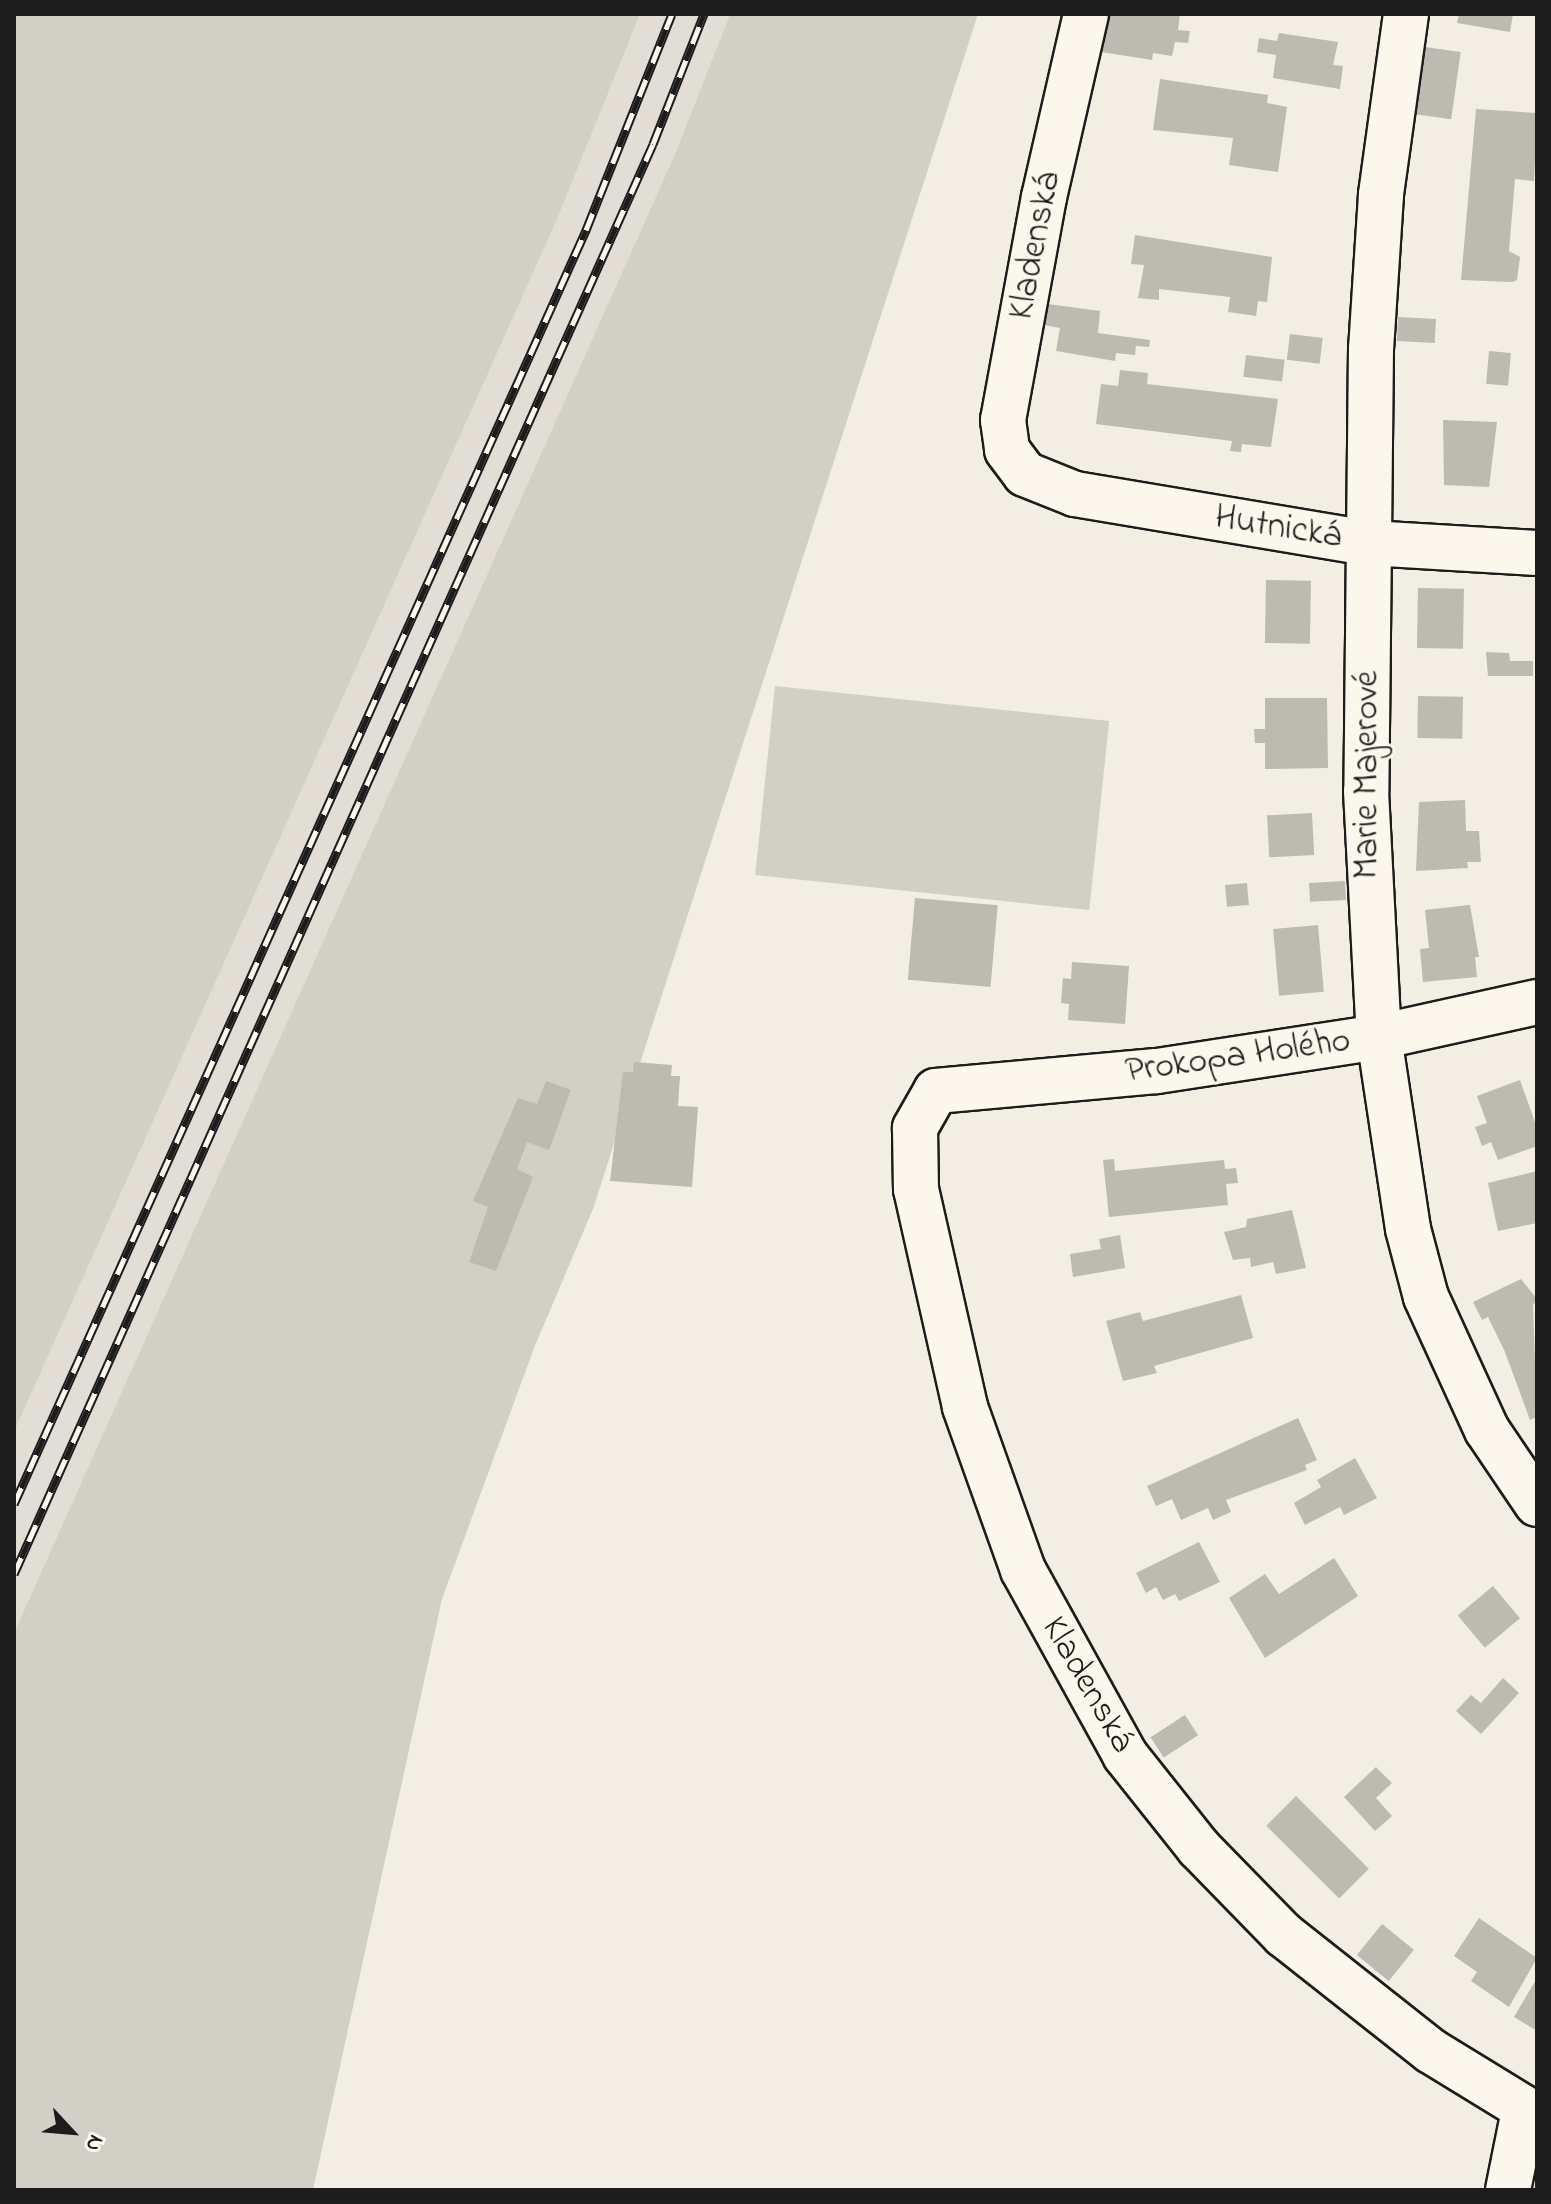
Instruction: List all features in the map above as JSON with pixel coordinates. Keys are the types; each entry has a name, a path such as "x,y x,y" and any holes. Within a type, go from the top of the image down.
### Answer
{"street":[{"name":"Kladenská","path":"1025,474 1007,450 1003,420 1044,197 1086,14"},
{"name":"Marie Majerové","path":"1406,14 1377,240 1369,543 1366,791 1379,1037 1405,1216 1426,1297 1487,1430 1537,1504"},
{"name":"Hutnická","path":"1025,474 1075,494 1369,543 1537,553"},
{"name":"Prokopa Holého","path":"936,1091 1156,1071 1379,1037 1537,1002"},
{"name":"Kladenská","path":"936,1091 915,1128 916,1189 965,1407 1023,1570 1089,1695 1125,1755 1199,1848 1284,1935 1431,2051 1530,2114"},
{"path":"1508,2190 1530,2114"}],"shaded area":[{"path":"14,14 640,14 558,217 14,1432"},
{"path":"640,14 730,14 675,154 14,1633 14,1432 558,217"},
{"path":"730,14 978,14 593,1209 534,1348 442,1599 313,2190 14,2190 14,1633 675,154"},
{"path":"775,686 1109,721 1089,910 755,875"}],"building":[{"path":"1105,14 1180,14 1178,30 1190,31 1188,43 1175,42 1172,56 1153,53 1152,60 1095,51"},
{"path":"1459,14 1513,14 1510,32 1457,23"},
{"path":"1279,33 1338,42 1333,65 1343,66 1340,89 1273,78 1276,55 1257,52 1259,38 1277,41"},
{"path":"1425,47 1461,52 1451,119 1416,114"},
{"path":"1160,79 1268,95 1267,103 1287,107 1278,172 1229,165 1233,138 1153,130"},
{"path":"1476,109 1537,113 1534,181 1515,179 1509,251 1520,257 1517,280 1512,282 1461,280"},
{"path":"1135,235 1272,257 1267,302 1258,301 1256,316 1228,312 1230,297 1159,289 1159,300 1138,298 1144,265 1131,264"},
{"path":"1048,304 1100,311 1098,333 1150,340 1149,347 1136,346 1135,355 1116,353 1115,361 1056,351 1060,328 1044,325"},
{"path":"1398,317 1436,319 1435,343 1397,341"},
{"path":"1290,334 1323,338 1320,364 1287,360"},
{"path":"1489,351 1511,353 1508,386 1486,384"},
{"path":"1246,355 1285,360 1282,382 1243,377"},
{"path":"1120,370 1148,373 1147,384 1278,399 1271,447 1242,444 1241,452 1230,451 1232,441 1096,424 1101,384 1118,386"},
{"path":"1443,420 1497,422 1489,487 1444,485"},
{"path":"1266,580 1311,581 1310,644 1265,643"},
{"path":"1418,588 1464,589 1463,649 1417,648"},
{"path":"1486,652 1509,653 1510,661 1533,661 1533,676 1488,676"},
{"path":"1418,696 1463,697 1462,739 1417,738"},
{"path":"1265,698 1327,698 1328,768 1265,769 1265,743 1255,743 1254,729 1265,729"},
{"path":"1465,800 1466,831 1479,831 1481,862 1467,862 1468,868 1416,871 1419,802"},
{"path":"1312,813 1314,855 1269,857 1267,815"},
{"path":"1345,881 1346,900 1310,902 1309,883"},
{"path":"1247,883 1249,905 1227,907 1225,885"},
{"path":"915,898 998,905 991,987 908,980"},
{"path":"1470,905 1479,957 1475,957 1477,977 1423,982 1420,949 1429,948 1425,910"},
{"path":"1318,925 1324,992 1279,996 1273,929"},
{"path":"1072,962 1129,966 1125,1024 1068,1020 1069,1004 1061,1003 1063,978 1071,979"},
{"path":"634,1062 672,1065 671,1076 680,1076 678,1106 698,1107 692,1187 610,1181 623,1072 633,1072"},
{"path":"1520,1080 1537,1128 1537,1146 1498,1160 1491,1142 1482,1146 1475,1127 1487,1123 1477,1096"},
{"path":"546,1081 571,1090 549,1150 527,1142 517,1169 533,1177 496,1271 469,1262 488,1207 473,1201 518,1098 537,1104"},
{"path":"1114,1159 1115,1171 1224,1160 1225,1169 1236,1168 1238,1183 1226,1184 1228,1205 1109,1217 1103,1160"},
{"path":"1537,1171 1537,1223 1498,1231 1488,1183"},
{"path":"1292,1210 1306,1268 1276,1274 1273,1262 1251,1267 1250,1258 1233,1260 1224,1232 1246,1227 1247,1219"},
{"path":"1120,1235 1125,1268 1073,1277 1070,1254 1101,1249 1099,1239"},
{"path":"1521,1279 1537,1299 1533,1305 1537,1417 1530,1420 1505,1352 1488,1317 1482,1320 1473,1302"},
{"path":"1241,1295 1253,1338 1154,1366 1157,1373 1123,1381 1106,1321 1140,1312 1143,1321"},
{"path":"1298,1418 1317,1460 1305,1465 1307,1470 1226,1500 1231,1512 1213,1520 1208,1508 1181,1520 1172,1499 1156,1506 1147,1486"},
{"path":"1355,1458 1377,1498 1344,1515 1340,1507 1305,1525 1294,1503 1321,1487 1317,1480"},
{"path":"1199,1542 1220,1582 1179,1601 1175,1594 1163,1600 1156,1587 1146,1593 1136,1573"},
{"path":"1334,1558 1358,1596 1265,1658 1229,1598 1265,1574 1279,1594"},
{"path":"1493,1586 1520,1618 1485,1648 1458,1616"},
{"path":"1503,1678 1519,1693 1481,1734 1456,1711 1471,1695 1481,1703"},
{"path":"1185,1715 1198,1735 1164,1757 1151,1737"},
{"path":"1376,1767 1392,1783 1376,1798 1392,1816 1375,1831 1344,1797"},
{"path":"1296,1796 1369,1869 1339,1899 1266,1826"},
{"path":"1479,1918 1537,1958 1509,2007 1471,1981 1477,1972 1454,1956"},
{"path":"1382,1924 1414,1950 1389,1981 1357,1955"},
{"path":"1537,1978 1537,2031 1514,2017"}],"railway":[{"path":"14,1504 586,230 672,14"},
{"path":"14,1574 653,144 704,14"}]}
